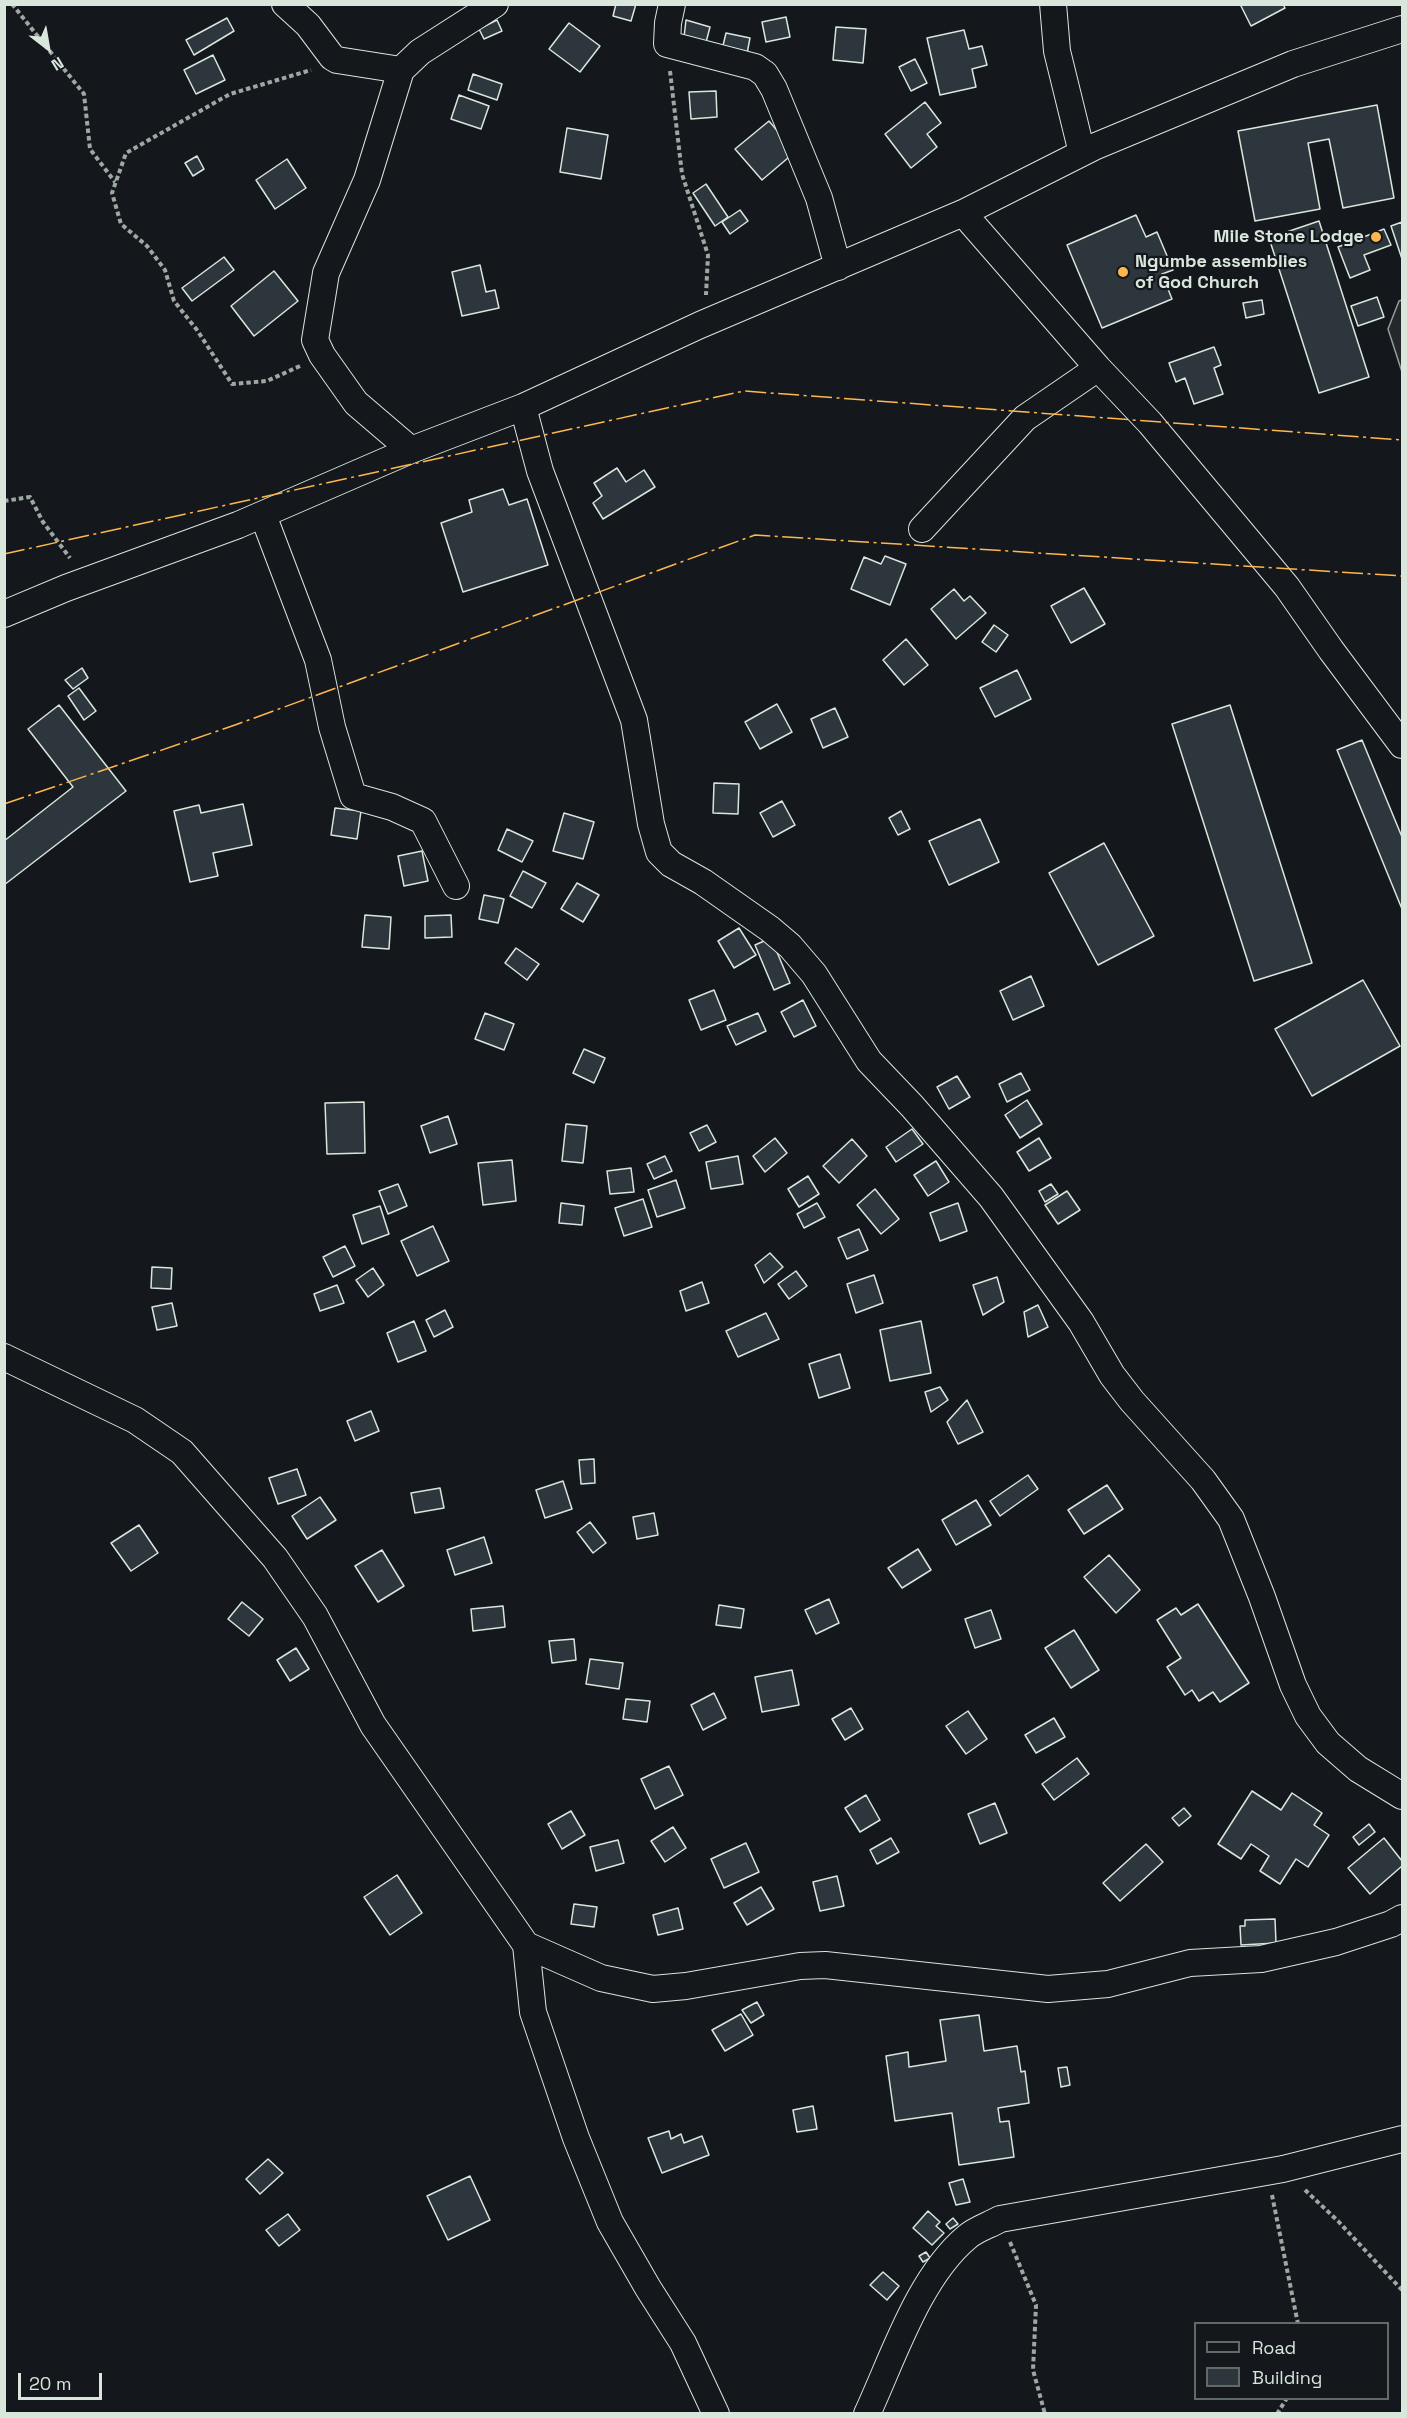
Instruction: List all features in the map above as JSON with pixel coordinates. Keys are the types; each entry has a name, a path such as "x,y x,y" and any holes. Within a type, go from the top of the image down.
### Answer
{"street":[{"path":"285,4 308,25 332,57 337,60 401,70"},
{"path":"411,450 356,403 322,355 315,340 326,273 367,180 401,70 420,52 495,4"},
{"path":"672,4 667,44 754,67 765,74 774,89 819,198 838,267"},
{"path":"1053,4 1057,51 1082,153"},
{"path":"4,614 263,515 411,450 523,406 700,325 963,213 1082,153 1293,64 1402,29"},
{"path":"963,213 1098,368 1150,423 1287,587 1402,746"},
{"path":"922,529 1025,418 1098,368"},
{"path":"523,406 540,471 634,720 651,824 659,852 671,864 703,882 770,929 790,946 814,974 869,1061 912,1106 991,1197 1081,1322 1112,1375 1132,1401 1203,1480 1231,1519 1293,1685 1308,1716 1328,1743 1358,1769 1402,1796"},
{"path":"263,515 318,660 332,727 353,796 392,807 423,821 456,886"},
{"path":"4,1357 135,1419 182,1452 274,1558 315,1616 373,1725 526,1945 532,2012 576,2138 610,2222 683,2343 716,2414"},
{"path":"526,1945 601,1978 653,1989 686,1986 800,1966 825,1965 1048,1989 1108,1984 1190,1963 1261,1959 1336,1942 1391,1924 1402,1918"},
{"path":"867,2414 909,2315 946,2259 968,2235 1000,2220 1275,2170 1402,2139"}],"path":[{"path":"12,4 84,94 90,149 116,182"},
{"path":"667,44 682,174 708,255 706,300 700,325"},
{"path":"322,355 267,381 232,384 197,330 174,301 165,270 147,246 121,224 112,193 126,153 230,94 279,81 337,60"},
{"path":"4,501 30,497 43,522 86,581"},
{"path":"1275,2170 1338,2221 1402,2290"},
{"path":"1275,2170 1298,2322"},
{"path":"1000,2220 1036,2305 1033,2370 1046,2414"},
{"path":"1277,2414 1286,2400"}],"shaded area":[{"path":"1402,300 1402,372 1388,329 1399,301"}],"building":[{"path":"616,4 636,4 631,21 613,16"},
{"path":"1240,4 1283,4 1285,8 1251,26"},
{"path":"786,17 790,37 766,42 762,22"},
{"path":"227,18 234,31 194,55 186,40"},
{"path":"497,20 502,31 484,39 479,29"},
{"path":"686,20 710,27 704,50 683,46"},
{"path":"569,23 600,46 580,72 549,49"},
{"path":"836,27 866,29 863,63 833,60"},
{"path":"964,30 969,49 982,46 987,65 972,69 976,87 940,95 927,38"},
{"path":"726,33 750,38 746,59 721,54"},
{"path":"213,55 225,80 196,94 184,70"},
{"path":"915,59 927,83 911,91 899,67"},
{"path":"473,74 502,84 497,100 468,90"},
{"path":"716,91 717,117 691,119 689,92"},
{"path":"459,95 489,106 481,129 451,119"},
{"path":"925,102 941,123 927,134 937,147 911,168 885,134"},
{"path":"1377,105 1394,198 1343,208 1329,139 1308,143 1320,209 1255,221 1238,131"},
{"path":"769,121 795,152 762,180 735,149"},
{"path":"567,128 608,135 601,179 560,172"},
{"path":"197,156 204,169 193,176 185,163"},
{"path":"287,159 306,188 275,209 256,180"},
{"path":"706,184 728,217 715,226 693,193"},
{"path":"740,210 748,221 730,234 722,222"},
{"name":"Ngumbe assemblies of God Church","path":"1136,215 1146,237 1157,232 1173,270 1162,274 1172,299 1102,328 1067,245"},
{"path":"1319,221 1369,377 1319,393 1269,238"},
{"path":"1402,222 1402,259 1391,226"},
{"path":"1384,229 1391,245 1364,255 1370,270 1350,278 1338,247"},
{"path":"224,257 234,270 192,301 182,288"},
{"path":"480,265 486,292 495,290 499,308 462,316 452,272"},
{"path":"274,271 298,301 254,336 231,306"},
{"path":"1377,297 1384,317 1358,326 1351,306"},
{"path":"1262,300 1264,314 1246,318 1243,303"},
{"path":"1214,347 1221,365 1214,368 1223,394 1194,404 1185,378 1176,382 1169,363"},
{"path":"617,468 626,482 644,470 655,487 603,519 593,503 602,496 594,483"},
{"path":"503,489 509,505 527,499 548,565 463,592 441,523 472,512 469,500"},
{"path":"885,556 906,564 890,605 851,589 864,557 881,564"},
{"path":"1084,588 1105,624 1071,643 1051,606"},
{"path":"954,589 964,601 970,596 986,613 956,639 931,609"},
{"path":"994,625 1008,635 996,652 982,642"},
{"path":"906,639 928,665 904,685 883,660"},
{"path":"82,668 88,678 73,689 65,680"},
{"path":"1017,670 1031,699 995,717 980,688"},
{"path":"79,688 96,711 84,720 68,696"},
{"path":"777,704 792,732 760,749 745,722"},
{"path":"59,705 126,791 4,885 4,841 73,787 28,729"},
{"path":"1230,705 1312,963 1254,981 1172,724"},
{"path":"835,708 848,737 823,748 811,719"},
{"path":"1362,740 1402,837 1402,909 1337,750"},
{"path":"714,783 739,784 738,814 713,813"},
{"path":"782,801 795,825 773,837 760,813"},
{"path":"243,804 252,845 213,853 218,876 190,882 174,811 199,805 201,813"},
{"path":"335,808 361,811 357,839 331,835"},
{"path":"901,811 910,829 898,835 889,818"},
{"path":"564,813 594,822 583,859 553,851"},
{"path":"980,819 999,862 949,885 929,841"},
{"path":"507,829 533,841 522,862 498,850"},
{"path":"1104,843 1154,936 1098,965 1049,873"},
{"path":"422,851 428,881 404,886 398,856"},
{"path":"523,871 546,883 532,908 510,896"},
{"path":"577,883 599,895 583,922 561,909"},
{"path":"484,895 504,899 498,923 479,919"},
{"path":"365,915 391,917 389,949 362,947"},
{"path":"451,915 452,937 425,938 425,916"},
{"path":"739,928 756,955 734,968 718,941"},
{"path":"771,938 790,983 774,990 755,945"},
{"path":"516,948 539,964 527,980 505,963"},
{"path":"1031,976 1044,1006 1013,1020 1000,991"},
{"path":"1363,980 1400,1046 1312,1096 1275,1029"},
{"path":"714,990 726,1020 701,1030 689,1000"},
{"path":"803,1000 816,1026 794,1037 781,1012"},
{"path":"485,1013 514,1024 504,1050 475,1039"},
{"path":"758,1013 766,1031 736,1045 727,1026"},
{"path":"584,1049 605,1058 594,1083 573,1073"},
{"path":"1021,1073 1030,1090 1007,1102 999,1084"},
{"path":"957,1076 970,1097 949,1109 937,1087"},
{"path":"1027,1100 1042,1124 1020,1138 1005,1115"},
{"path":"364,1102 365,1153 327,1154 325,1103"},
{"path":"448,1116 457,1144 430,1153 421,1126"},
{"path":"566,1124 587,1126 583,1163 562,1161"},
{"path":"707,1125 716,1142 699,1151 690,1133"},
{"path":"912,1129 923,1144 896,1162 886,1147"},
{"path":"775,1138 787,1153 765,1172 753,1156"},
{"path":"1039,1138 1051,1158 1029,1171 1017,1152"},
{"path":"852,1139 867,1156 839,1183 823,1166"},
{"path":"665,1156 672,1171 654,1179 647,1164"},
{"path":"738,1156 743,1184 711,1189 706,1162"},
{"path":"512,1160 516,1201 483,1205 478,1163"},
{"path":"936,1161 949,1182 928,1196 914,1175"},
{"path":"631,1168 634,1192 610,1194 607,1171"},
{"path":"808,1176 819,1194 799,1207 788,1189"},
{"path":"676,1180 685,1208 657,1217 648,1190"},
{"path":"398,1184 407,1206 388,1214 379,1191"},
{"path":"1051,1184 1058,1194 1045,1202 1039,1191"},
{"path":"875,1189 899,1219 881,1234 857,1205"},
{"path":"1067,1191 1080,1210 1058,1224 1045,1205"},
{"path":"643,1199 652,1227 624,1236 615,1208"},
{"path":"561,1203 584,1206 582,1225 559,1223"},
{"path":"817,1203 825,1217 804,1228 797,1214"},
{"path":"958,1203 967,1231 940,1241 930,1213"},
{"path":"380,1206 389,1234 362,1244 353,1215"},
{"path":"433,1226 449,1261 417,1276 401,1241"},
{"path":"859,1229 868,1250 847,1259 838,1238"},
{"path":"345,1246 355,1266 333,1277 323,1257"},
{"path":"770,1253 783,1267 764,1283 755,1265"},
{"path":"152,1267 172,1268 171,1289 151,1288"},
{"path":"373,1268 384,1285 368,1297 356,1280"},
{"path":"796,1271 807,1286 789,1299 778,1284"},
{"path":"874,1275 883,1303 856,1313 847,1284"},
{"path":"997,1277 1004,1302 983,1315 973,1285"},
{"path":"702,1282 709,1303 686,1311 680,1291"},
{"path":"337,1285 344,1303 320,1311 314,1294"},
{"path":"172,1303 177,1326 157,1330 152,1307"},
{"path":"1038,1305 1048,1327 1028,1337 1024,1312"},
{"path":"445,1310 453,1327 434,1337 426,1320"},
{"path":"766,1313 779,1339 738,1357 726,1331"},
{"path":"414,1321 426,1351 398,1362 387,1333"},
{"path":"921,1321 931,1373 890,1381 880,1330"},
{"path":"840,1354 850,1388 819,1398 809,1364"},
{"path":"940,1387 948,1400 931,1412 925,1392"},
{"path":"967,1400 983,1432 958,1444 947,1422"},
{"path":"371,1411 379,1431 355,1441 347,1421"},
{"path":"594,1459 595,1483 581,1484 579,1460"},
{"path":"297,1469 306,1495 278,1504 269,1478"},
{"path":"1028,1475 1038,1489 1000,1516 990,1501"},
{"path":"563,1481 572,1509 545,1518 536,1490"},
{"path":"1107,1485 1123,1509 1084,1534 1068,1510"},
{"path":"440,1488 444,1508 415,1513 411,1493"},
{"path":"320,1497 336,1520 307,1539 292,1516"},
{"path":"976,1500 991,1525 956,1545 942,1520"},
{"path":"654,1513 658,1535 637,1539 633,1517"},
{"path":"590,1522 606,1543 593,1553 577,1532"},
{"path":"139,1525 158,1553 131,1571 111,1543"},
{"path":"484,1537 492,1563 455,1575 447,1550"},
{"path":"918,1549 931,1570 902,1588 888,1568"},
{"path":"382,1550 404,1586 378,1602 355,1566"},
{"path":"1109,1555 1140,1590 1116,1613 1084,1577"},
{"path":"829,1599 839,1623 816,1634 805,1610"},
{"path":"242,1602 263,1619 249,1636 228,1619"},
{"path":"1198,1604 1249,1683 1220,1702 1213,1692 1199,1701 1192,1690 1185,1695 1167,1667 1181,1658 1157,1620 1176,1608 1181,1615"},
{"path":"719,1605 744,1609 741,1628 716,1625"},
{"path":"503,1606 505,1627 473,1631 471,1609"},
{"path":"991,1610 1001,1639 975,1648 965,1619"},
{"path":"1074,1630 1099,1670 1071,1688 1045,1648"},
{"path":"574,1639 576,1660 552,1663 549,1641"},
{"path":"296,1648 309,1669 290,1681 277,1660"},
{"path":"590,1659 623,1663 619,1689 586,1684"},
{"path":"792,1670 799,1705 762,1712 755,1677"},
{"path":"714,1693 726,1718 703,1730 691,1705"},
{"path":"626,1699 650,1701 647,1722 623,1719"},
{"path":"851,1708 863,1729 845,1740 832,1719"},
{"path":"968,1711 987,1739 966,1754 946,1726"},
{"path":"1054,1718 1065,1737 1036,1753 1025,1735"},
{"path":"1077,1758 1089,1774 1054,1800 1042,1784"},
{"path":"669,1766 683,1795 655,1809 641,1779"},
{"path":"1252,1791 1281,1810 1292,1793 1322,1813 1314,1825 1329,1835 1308,1867 1296,1859 1280,1884 1260,1871 1269,1856 1251,1844 1241,1859 1218,1844"},
{"path":"866,1795 880,1820 860,1832 845,1808"},
{"path":"995,1803 1007,1833 980,1844 968,1814"},
{"path":"1184,1808 1191,1816 1179,1826 1172,1818"},
{"path":"571,1811 585,1835 562,1849 548,1824"},
{"path":"1369,1824 1375,1832 1359,1845 1353,1837"},
{"path":"673,1827 686,1848 665,1862 651,1841"},
{"path":"891,1838 899,1852 877,1864 870,1850"},
{"path":"1384,1838 1402,1861 1402,1866 1370,1894 1348,1868"},
{"path":"618,1840 624,1863 596,1871 590,1847"},
{"path":"746,1843 759,1872 724,1888 711,1859"},
{"path":"1146,1844 1163,1862 1120,1901 1103,1883"},
{"path":"397,1875 422,1913 390,1935 364,1897"},
{"path":"837,1876 844,1906 820,1911 813,1882"},
{"path":"761,1887 774,1909 747,1925 734,1903"},
{"path":"574,1904 597,1907 594,1927 571,1924"},
{"path":"678,1908 683,1929 658,1935 653,1915"},
{"path":"1275,1919 1276,1943 1241,1945 1240,1926 1245,1926 1245,1920"},
{"path":"757,2002 764,2015 751,2023 742,2010"},
{"path":"741,2014 753,2035 725,2051 712,2030"},
{"path":"979,2015 984,2051 1017,2046 1021,2072 1025,2071 1029,2103 998,2108 1000,2122 1009,2121 1014,2157 959,2165 952,2113 895,2121 886,2056 908,2052 909,2067 946,2061 940,2020"},
{"path":"1067,2067 1070,2085 1061,2087 1058,2068"},
{"path":"813,2106 817,2129 797,2132 793,2110"},
{"path":"669,2131 671,2139 681,2134 684,2143 702,2136 709,2155 662,2173 648,2138"},
{"path":"268,2159 283,2173 260,2194 246,2179"},
{"path":"470,2176 490,2220 448,2240 427,2196"},
{"path":"963,2179 970,2202 956,2205 949,2183"},
{"path":"928,2211 940,2222 936,2226 944,2233 932,2245 913,2228"},
{"path":"288,2214 300,2230 279,2246 266,2230"},
{"path":"953,2218 958,2224 950,2229 946,2224"},
{"path":"926,2252 930,2258 923,2262 919,2256"},
{"path":"883,2272 899,2286 887,2300 870,2285"}],"power":[{"path":"4,554 744,391 1402,440"},
{"path":"4,804 235,725 755,535 1402,576"}],"place":[{"name":"Mile Stone Lodge","path":"1376,237"},
{"name":"Ngumbe assemblies of God Church","path":"1123,272"}]}
